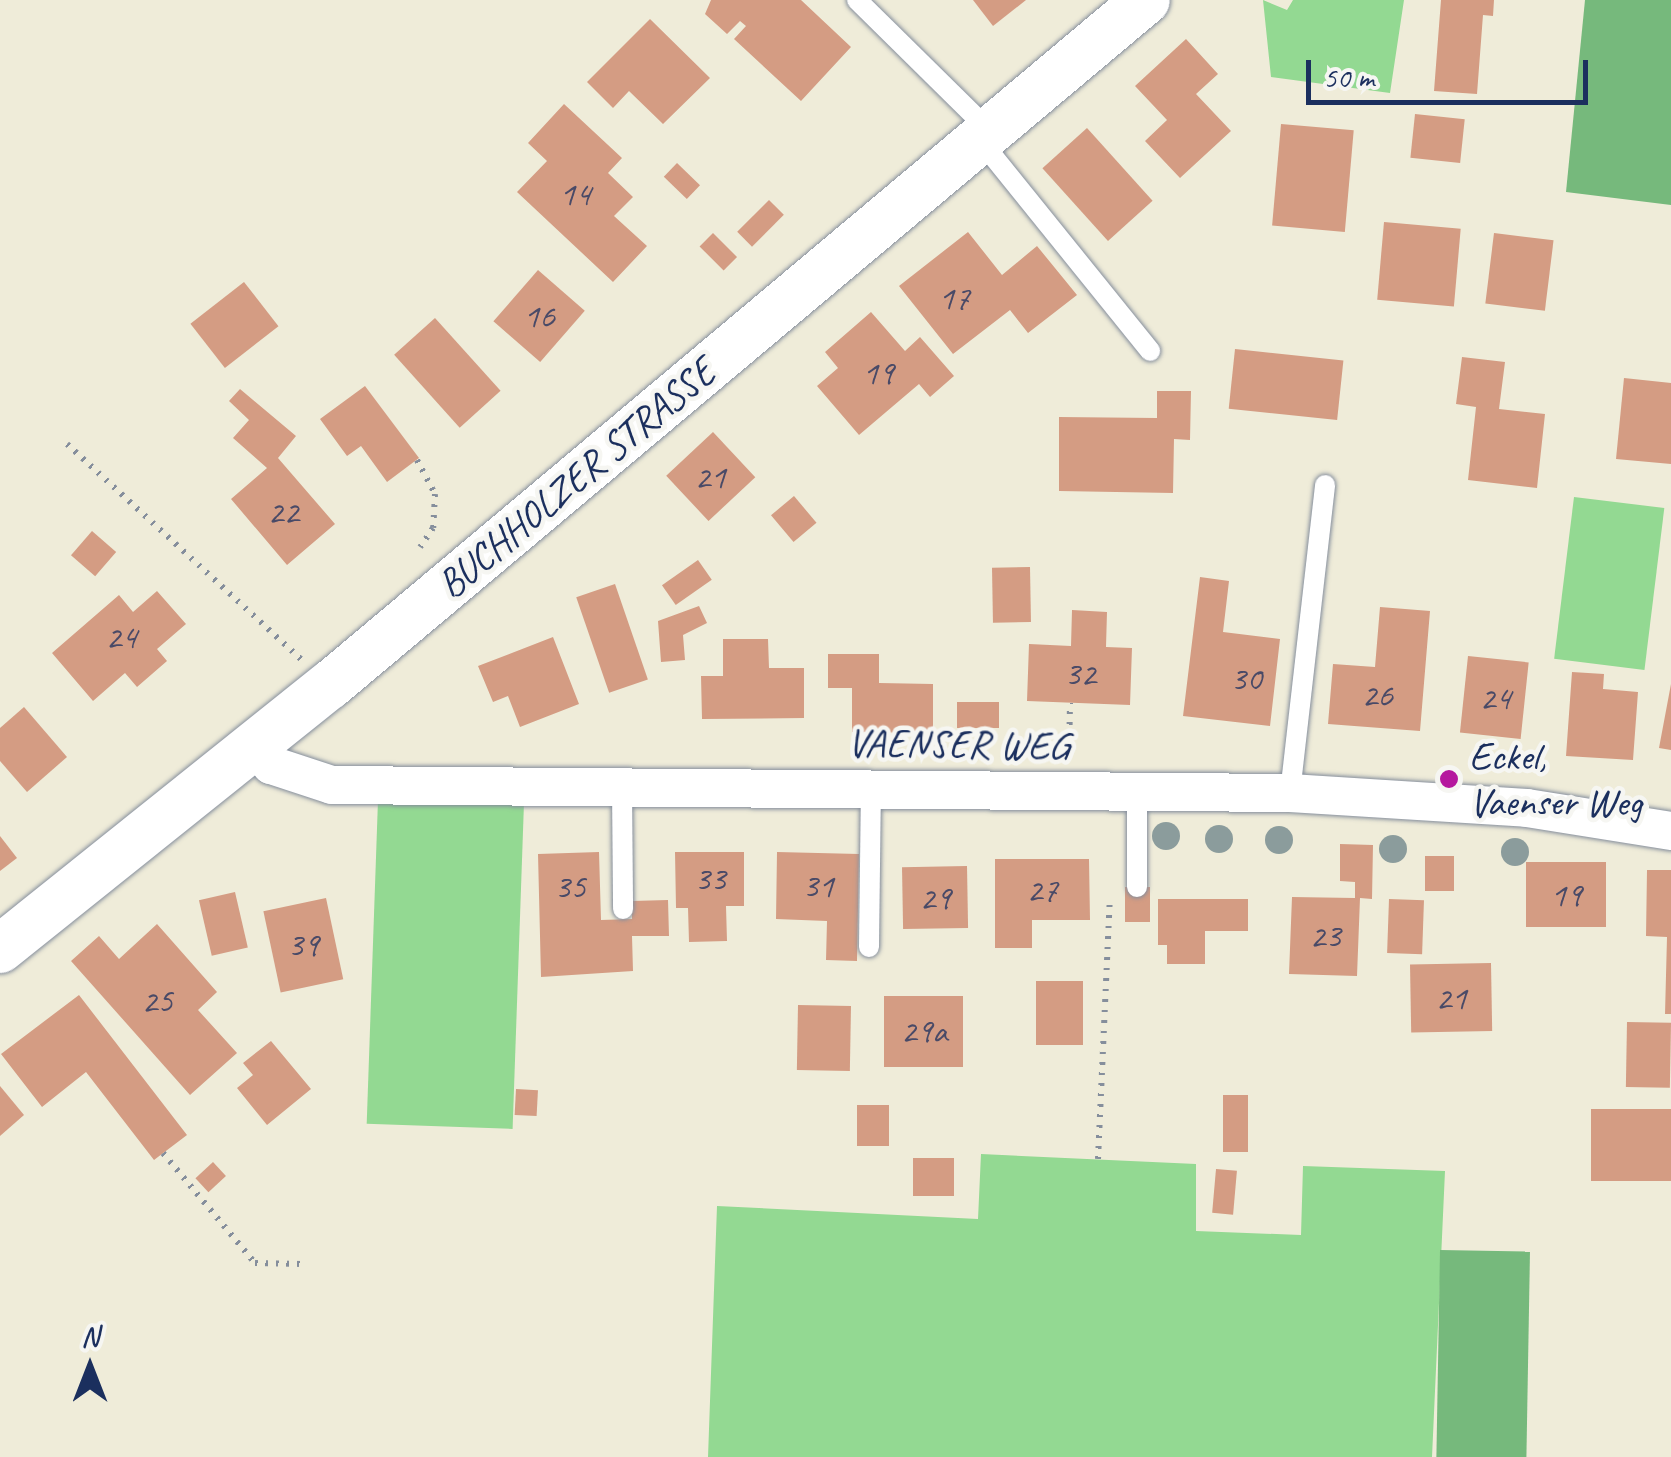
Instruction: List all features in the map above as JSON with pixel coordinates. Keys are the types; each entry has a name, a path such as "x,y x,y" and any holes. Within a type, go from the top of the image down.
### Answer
{"street":[{"name":"BUCHHOLZER STRASSE","path":"0,949 330,685 1146,0"},
{"name":"VAENSER WEG","path":"255,746 271,765 332,785 1290,793 1532,809 1671,831"}],"lane":[{"path":"858,0 984,134 1150,351"},
{"path":"1290,793 1325,485"},
{"path":"622,786 623,909"},
{"path":"870,947 871,788"},
{"path":"1137,791 1137,888"}],"path":[{"path":"66,444 330,685"},
{"path":"417,460 435,494 433,528 420,547"},
{"path":"1068,790 1070,702"},
{"path":"1098,1158 1111,888"},
{"path":"163,1153 255,1263 302,1264"}],"green space":[{"path":"1263,0 1287,10 1293,0 1404,0 1390,93 1271,77"},
{"path":"1585,0 1671,0 1671,205 1566,192"},
{"path":"1574,497 1664,508 1644,670 1554,659"},
{"path":"378,800 524,805 513,1129 367,1124"},
{"path":"981,1154 1196,1164 1196,1231 1301,1235 1303,1166 1445,1171 1432,1457 708,1457 717,1206 978,1219"},
{"path":"1440,1250 1530,1252 1526,1457 1436,1457"}],"building":[{"path":"711,0 801,0 851,47 801,101 734,39 746,26 740,21 727,34 705,14"},
{"path":"973,0 1026,0 993,26"},
{"path":"1441,0 1494,0 1493,16 1483,15 1477,94 1434,91"},
{"path":"650,19 710,78 663,124 629,91 613,108 587,82"},
{"path":"1186,39 1218,74 1196,94 1231,131 1180,178 1145,141 1167,120 1135,86"},
{"path":"564,104 622,158 608,173 633,197 614,216 647,246 613,282 517,192 547,161 528,143"},
{"path":"1415,114 1465,119 1460,163 1410,158"},
{"path":"1281,124 1354,130 1345,232 1272,226"},
{"path":"1087,128 1153,201 1108,241 1042,168"},
{"path":"677,163 700,185 687,199 664,177"},
{"path":"769,200 784,215 752,247 737,232"},
{"path":"1384,222 1461,229 1454,306 1377,300"},
{"path":"968,232 1002,275 1037,246 1077,295 1028,333 1010,310 953,354 899,286"},
{"path":"713,233 737,257 724,270 700,246"},
{"path":"1494,233 1554,240 1545,311 1485,303"},
{"path":"538,270 585,311 540,362 493,321"},
{"path":"244,282 278,326 225,368 190,324"},
{"path":"871,312 905,351 920,337 954,376 930,397 919,384 859,435 817,386 838,368 825,352"},
{"path":"435,318 501,391 460,428 394,355"},
{"path":"1235,349 1343,360 1337,420 1229,409"},
{"path":"1462,357 1505,362 1499,409 1545,414 1537,488 1468,480 1476,407 1456,404"},
{"path":"1624,378 1671,383 1671,464 1616,459"},
{"path":"365,386 419,458 387,482 361,446 347,456 320,419"},
{"path":"240,389 296,436 278,458 335,524 287,565 231,499 267,468 233,438 249,420 229,401"},
{"path":"1157,391 1191,391 1190,440 1174,439 1173,493 1059,491 1059,417 1157,418"},
{"path":"713,432 755,477 708,521 666,476"},
{"path":"794,496 816,523 794,542 771,515"},
{"path":"92,531 116,552 95,576 71,555"},
{"path":"698,560 712,580 676,605 662,585"},
{"path":"1030,567 1031,622 993,623 992,568"},
{"path":"1200,577 1229,581 1223,632 1280,639 1270,726 1183,716"},
{"path":"615,584 648,679 609,693 576,597"},
{"path":"157,591 186,624 157,649 167,661 137,687 125,673 93,701 52,653 119,595 133,612"},
{"path":"699,606 707,623 683,635 685,660 661,662 658,621"},
{"path":"1380,607 1430,611 1420,731 1328,724 1333,664 1375,667"},
{"path":"1072,610 1107,612 1106,647 1132,648 1130,705 1027,701 1029,644 1071,646"},
{"path":"553,637 579,704 520,727 508,696 493,702 478,666"},
{"path":"723,639 768,639 769,668 804,668 804,718 702,719 701,676 723,676"},
{"path":"828,654 879,654 879,683 933,684 933,733 852,732 852,688 828,688"},
{"path":"1468,656 1529,662 1521,739 1460,733"},
{"path":"1572,672 1604,674 1603,689 1638,692 1633,760 1566,756"},
{"path":"1671,684 1671,750 1659,748"},
{"path":"957,702 999,702 999,728 957,728"},
{"path":"24,707 67,757 27,792 0,761 0,728"},
{"path":"0,836 17,858 0,871"},
{"path":"1340,844 1373,845 1372,899 1360,898 1357,976 1289,974 1292,897 1355,898 1355,882 1340,881"},
{"path":"599,852 601,920 632,919 632,901 668,900 669,936 632,936 633,971 541,977 538,854"},
{"path":"675,852 744,852 744,906 726,906 727,941 689,942 688,908 676,908"},
{"path":"777,852 859,854 857,961 826,960 827,921 776,919"},
{"path":"1425,856 1454,856 1454,891 1425,891"},
{"path":"995,859 1089,859 1090,920 1032,920 1032,948 995,948"},
{"path":"1526,862 1606,862 1606,927 1526,927"},
{"path":"967,866 968,928 903,929 902,867"},
{"path":"1647,870 1671,870 1671,1014 1665,1014 1667,937 1646,936"},
{"path":"1125,887 1150,887 1150,922 1125,922"},
{"path":"235,892 248,948 212,956 199,900"},
{"path":"326,898 343,979 281,992 263,911"},
{"path":"1158,899 1248,899 1248,931 1205,931 1205,964 1167,964 1167,945 1158,945"},
{"path":"1389,899 1424,900 1422,954 1387,953"},
{"path":"157,924 217,992 198,1010 237,1053 190,1095 71,961 99,936 119,959"},
{"path":"1491,963 1492,1031 1411,1032 1410,964"},
{"path":"1036,981 1083,981 1083,1045 1036,1045"},
{"path":"79,995 187,1135 154,1160 86,1072 42,1107 1,1054"},
{"path":"884,996 963,996 963,1067 884,1067"},
{"path":"798,1005 851,1006 850,1071 797,1070"},
{"path":"1627,1022 1671,1023 1670,1088 1626,1087"},
{"path":"271,1041 311,1089 267,1125 237,1088 253,1075 243,1063"},
{"path":"0,1086 24,1115 0,1136"},
{"path":"516,1089 538,1090 537,1116 515,1115"},
{"path":"1223,1095 1248,1095 1248,1152 1223,1152"},
{"path":"857,1105 889,1105 889,1146 857,1146"},
{"path":"1591,1109 1671,1109 1671,1181 1591,1181"},
{"path":"913,1158 954,1158 954,1196 913,1196"},
{"path":"213,1162 226,1176 208,1192 195,1178"},
{"path":"1216,1169 1237,1171 1233,1215 1212,1213"}],"place":[{"name":"Eckel, Vaenser Weg","path":"1449,779"}]}
